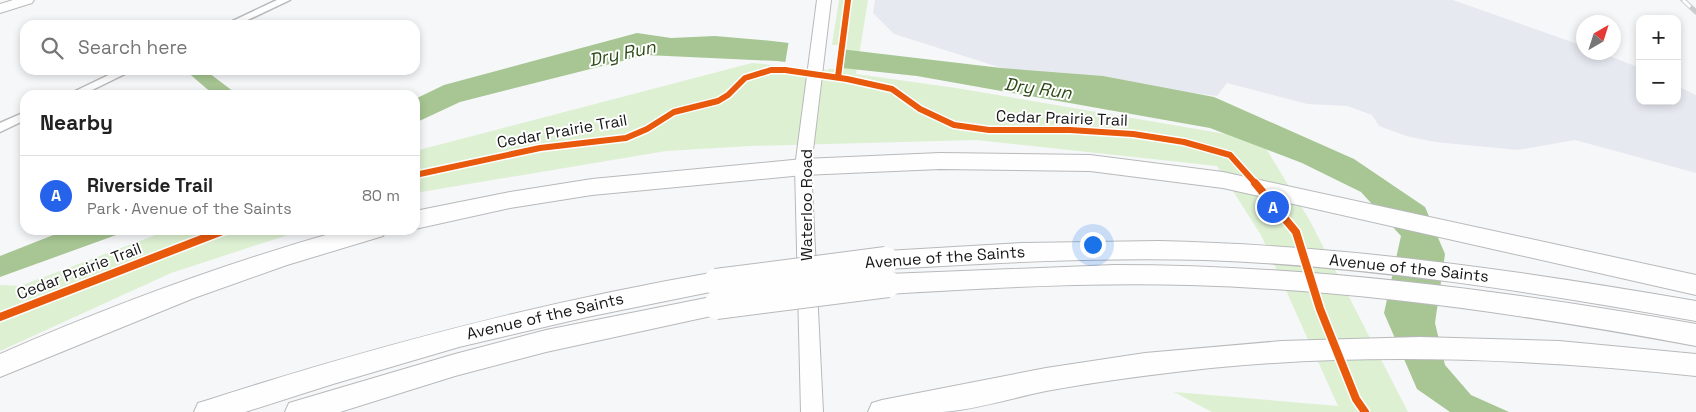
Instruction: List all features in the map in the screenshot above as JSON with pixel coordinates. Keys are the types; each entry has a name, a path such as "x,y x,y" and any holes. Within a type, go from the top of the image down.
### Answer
{"highway":[{"path":"420,219 510,200 592,187 803,167 948,161 1090,163 1223,180 1696,285"},
{"path":"0,366 162,299 236,272 358,235"},
{"name":"Avenue of the Saints","path":"208,412 348,367 446,339 629,296 716,294 1033,251 1172,250 1249,253 1371,262 1466,273 1696,311"},
{"name":"Avenue of the Saints","path":"887,272 1112,274 1256,278 1377,287 1471,297 1696,335"},
{"name":"Avenue of the Saints","path":"299,412 419,375 716,294"},
{"path":"882,412 1044,379 1146,364 1289,352 1406,348 1509,351 1650,359 1696,365"}],"main road":[{"path":"0,9 27,0"},
{"name":"Waterloo Road","path":"812,412 803,167 824,0"}],"street":[{"path":"240,20 281,1"},
{"path":"84,90 117,75"},
{"path":"0,128 20,118"}],"shaded area":[{"path":"839,0 868,0 856,74 956,88 1261,140 1310,221 1408,412 1212,412 1174,392 1338,406 1261,235 1217,166 976,140 749,146 666,151 420,192 420,150 752,63 828,70"},
{"path":"875,0 1453,0 1576,44 1576,60 1620,60 1636,66 1636,105 1681,105 1681,88 1696,95 1696,173 1575,140 1518,150 1435,142 1406,136 1379,126 1372,115 1347,106 1307,104 1227,83 1217,96 1008,70 894,34 873,13"},
{"path":"156,235 288,235 171,273 0,351 0,285 20,286"}],"water":[{"name":"Dry Run","path":"637,33 671,38 715,36 772,41 1001,68 1103,76 1214,97 1354,159 1425,207 1445,254 1435,323 1445,365 1471,395 1509,412 1450,412 1417,389 1384,313 1401,236 1361,192 1302,163 1210,128 917,76 777,61 646,55 460,102 420,121 420,97 444,85"},
{"path":"191,75 212,75 231,90 208,90"},
{"path":"53,235 116,235 0,277 0,256"}],"pier":[{"path":"789,40 844,46 841,70 785,64"}],"railway":[{"path":"1683,0 1696,12"}],"cycle path":[{"path":"838,77 848,0"},
{"name":"Cedar Prairie Trail","path":"420,174 540,148 626,138 647,129 674,112 718,101 728,95 745,78 771,70 785,70 847,79 892,89 920,109 954,125 989,130 1070,130 1133,134 1184,142 1230,155 1242,166 1296,232 1320,309 1356,399 1365,412"},
{"name":"Cedar Prairie Trail","path":"0,317 212,235"}],"place":[{"name":"Riverside Trail","path":"1273,207"}]}
